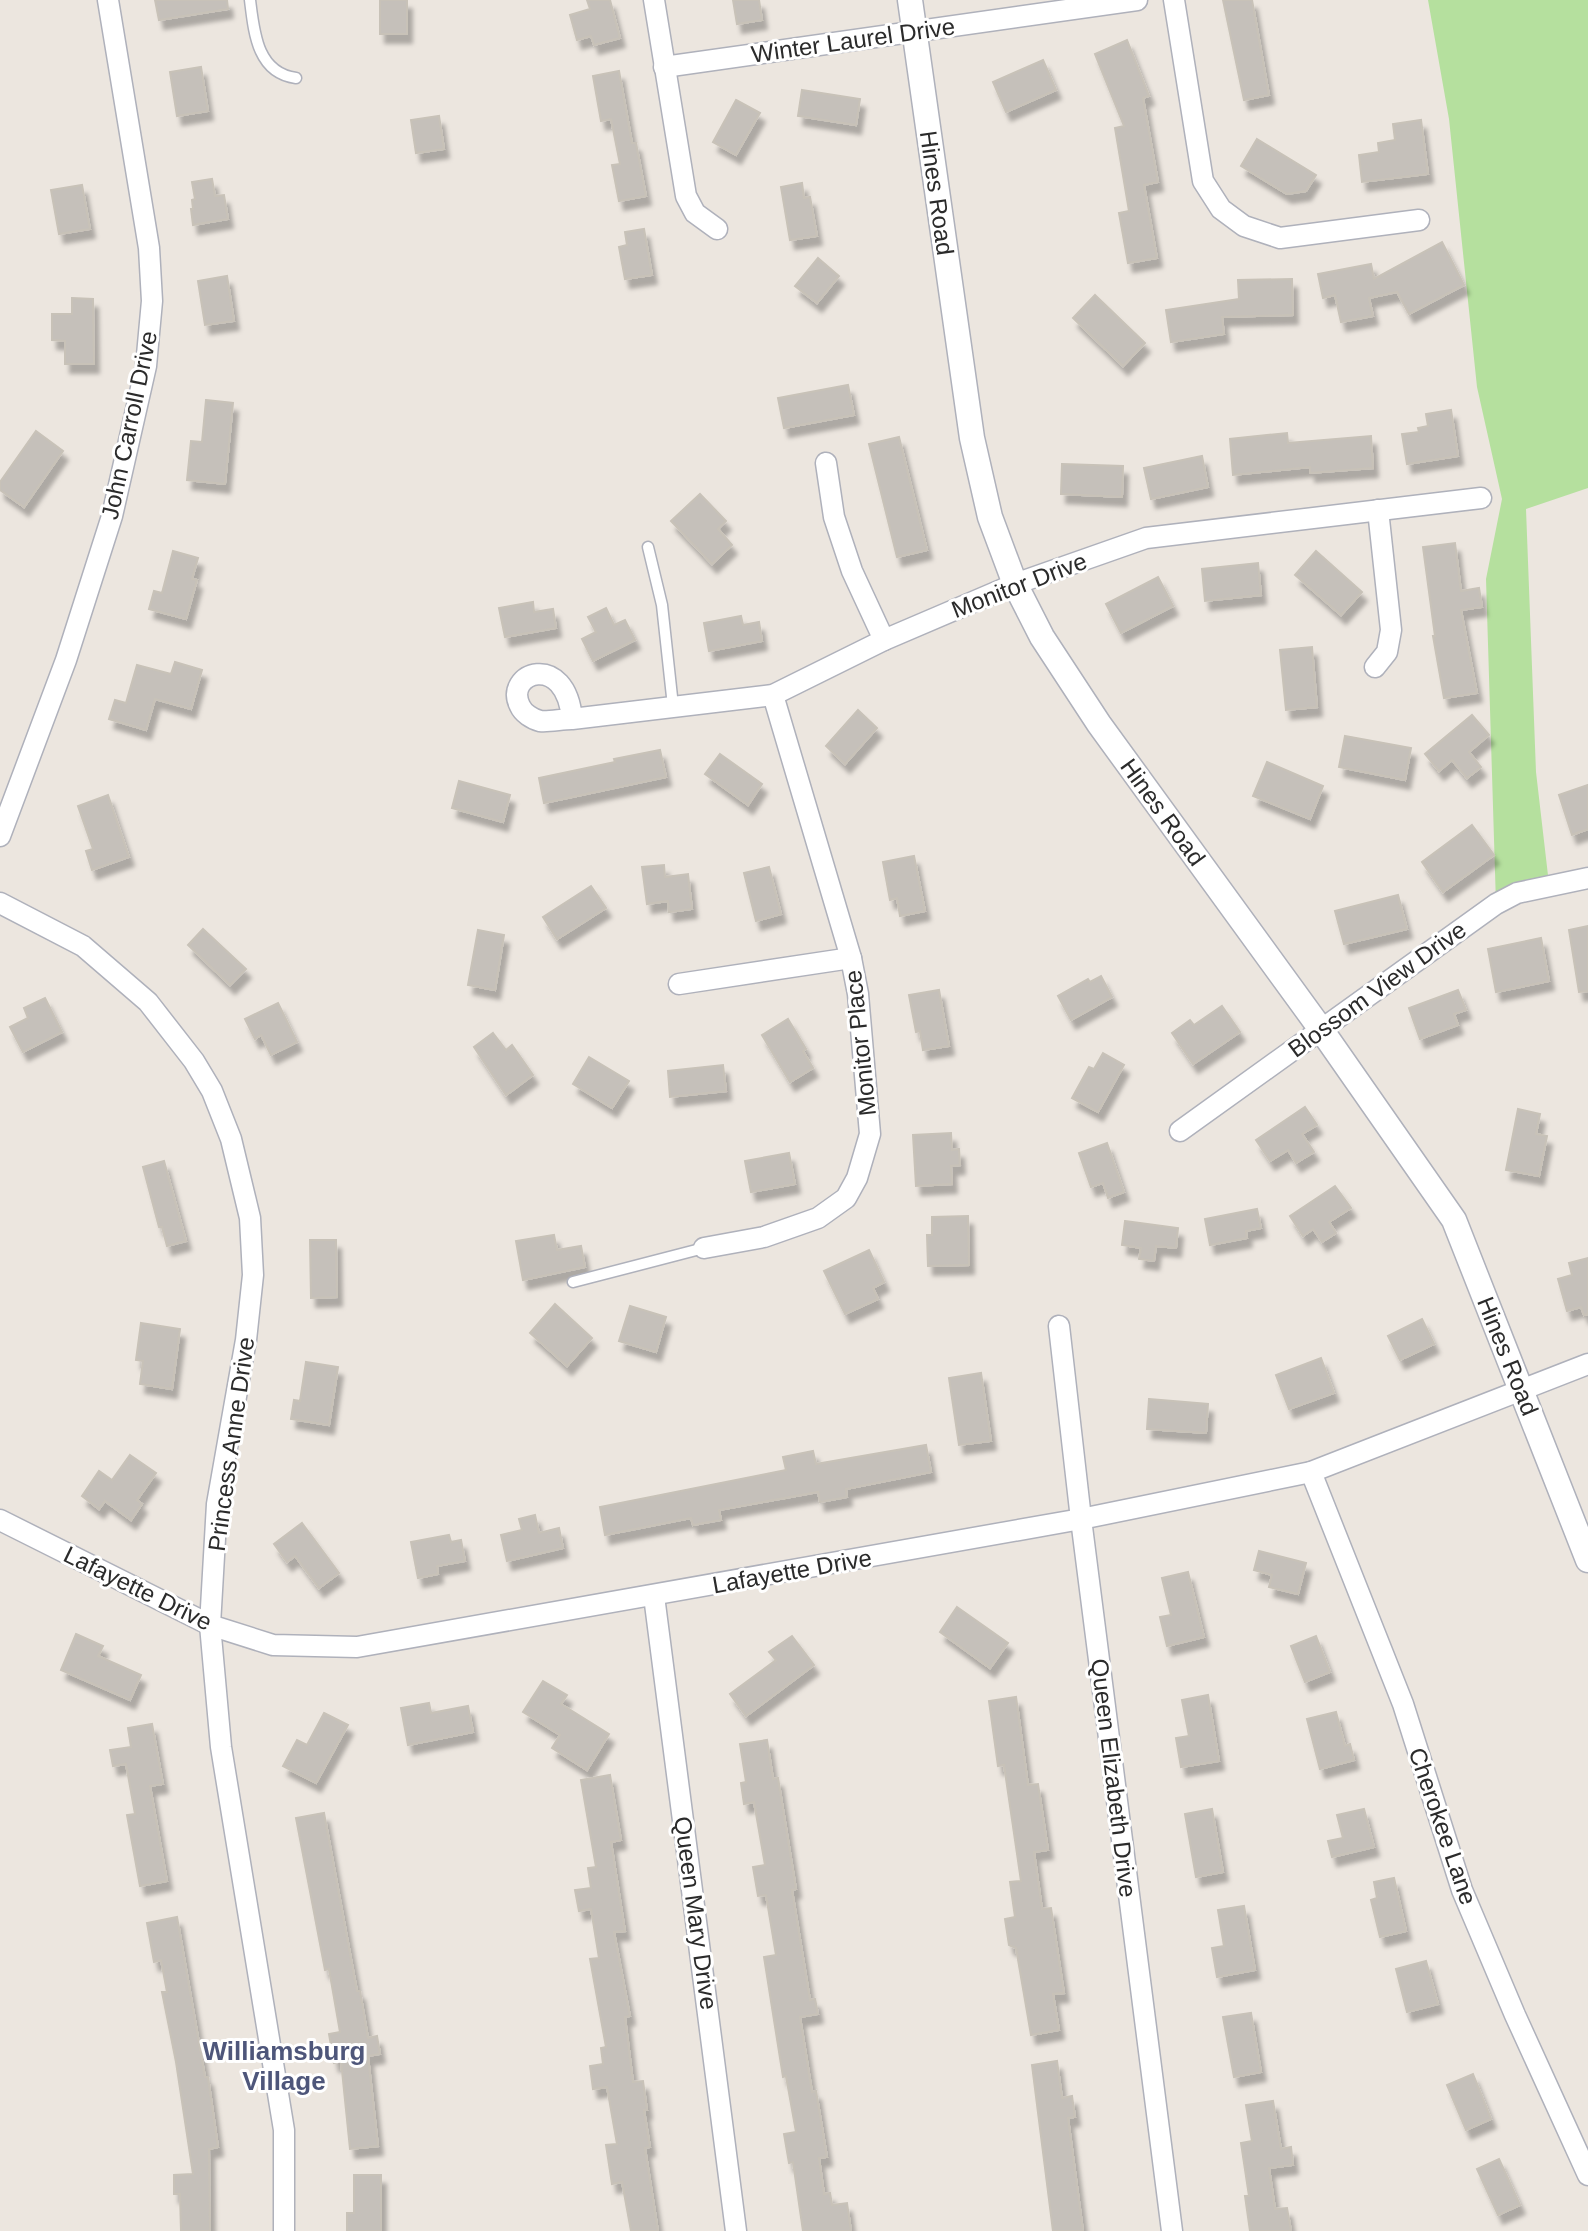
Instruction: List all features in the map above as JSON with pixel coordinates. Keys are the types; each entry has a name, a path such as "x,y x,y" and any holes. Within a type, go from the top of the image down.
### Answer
{"street":[{"name":"John Carroll Drive","path":"0,836 66,660 112,516 146,366 152,301 149,248 108,0"},
{"path":"654,0 686,196 695,213 717,229"},
{"name":"Hines Road","path":"910,0 972,438 990,517 1015,584 1042,637 1099,724 1320,1028 1454,1220 1588,1560"},
{"name":"Winter Laurel Drive","path":"664,67 1137,0"},
{"path":"1174,0 1203,181 1221,209 1244,226 1280,238 1419,220"},
{"path":"826,463 834,517 852,571 884,640"},
{"name":"Monitor Drive","path":"572,719 773,695 884,640 1015,584 1146,538 1481,498"},
{"path":"1375,667 1387,652 1391,630 1378,510"},
{"name":"Monitor Place","path":"704,1248 764,1237 818,1218 846,1198 857,1178 870,1134 858,994 851,958 773,695"},
{"name":"Blossom View Drive","path":"1180,1131 1496,904 1527,890 1588,878"},
{"name":"Princess Anne Drive","path":"0,903 83,946 148,1002 194,1061 212,1091 231,1139 250,1218 253,1275 246,1340 217,1504 210,1625 221,1747 284,2130 284,2231"},
{"path":"679,984 851,958"},
{"name":"Queen Elizabeth Drive","path":"1059,1326 1172,2231"},
{"name":"Lafayette Drive","path":"0,1520 210,1625 273,1645 357,1647 1081,1519 1311,1472 1588,1364"},
{"name":"Cherokee Lane","path":"1311,1472 1403,1704 1462,1890 1588,2175"},
{"name":"Queen Mary Drive","path":"654,1596 736,2231"}],"lane":[{"path":"250,0 255,39 267,62 283,77 296,78"},
{"path":"648,547 662,605 673,706"},
{"path":"573,1282 704,1248"}],"green space":[{"path":"1428,0 1588,0 1588,488 1526,509 1536,772 1549,884 1496,904 1486,579 1502,499 1477,387 1449,119"}],"building":[{"path":"155,0 227,0 228,9 159,20"},
{"path":"380,0 407,0 407,34 380,34"},
{"path":"587,0 610,0 620,38 594,45 591,36 577,40 570,15 590,9"},
{"path":"733,0 759,0 762,20 737,24"},
{"path":"1223,0 1252,0 1269,95 1244,100"},
{"path":"1127,40 1149,96 1143,98 1158,182 1144,185 1157,258 1128,263 1119,213 1129,211 1115,128 1124,126 1095,54"},
{"path":"1043,60 1056,90 1006,112 993,82"},
{"path":"201,67 208,111 177,116 170,72"},
{"path":"619,71 632,143 636,143 646,196 619,201 612,165 620,164 611,119 601,121 593,76"},
{"path":"802,90 860,99 856,125 798,116"},
{"path":"736,100 760,113 736,155 713,142"},
{"path":"439,116 444,149 416,153 411,120"},
{"path":"1421,120 1428,174 1362,182 1359,155 1379,152 1378,143 1395,140 1393,124"},
{"path":"1257,139 1316,175 1306,191 1287,194 1241,166"},
{"path":"212,179 215,196 224,195 228,219 193,225 191,209 192,200 195,199 192,182"},
{"path":"802,183 804,198 810,197 817,236 790,240 781,187"},
{"path":"82,185 90,229 59,234 51,190"},
{"path":"644,229 652,275 625,279 619,247 627,245 625,232"},
{"path":"1442,242 1464,285 1409,314 1397,292 1369,298 1373,316 1341,322 1335,295 1323,298 1318,274 1371,264 1374,279"},
{"path":"818,258 839,276 817,303 795,286"},
{"path":"227,276 234,321 205,325 198,281"},
{"path":"1292,279 1293,315 1222,317 1224,334 1171,342 1166,310 1239,299 1238,280"},
{"path":"1095,295 1145,343 1123,366 1073,318"},
{"path":"72,298 93,299 94,364 65,364 65,341 52,340 52,314 72,314"},
{"path":"848,385 854,415 784,428 778,398"},
{"path":"206,400 233,403 225,484 187,480 191,441 202,442"},
{"path":"1451,410 1458,456 1407,464 1402,434 1419,432 1418,428 1428,426 1426,414"},
{"path":"36,431 63,451 24,507 0,490 0,482"},
{"path":"1287,433 1288,443 1371,436 1373,468 1310,473 1310,467 1233,475 1230,439"},
{"path":"899,437 927,550 897,557 869,444"},
{"path":"1202,456 1208,487 1151,499 1144,468"},
{"path":"1062,464 1123,466 1122,497 1061,494"},
{"path":"700,494 726,521 718,529 732,545 712,564 671,521"},
{"path":"1455,543 1461,591 1479,588 1482,607 1461,610 1477,693 1444,698 1423,547"},
{"path":"173,551 198,558 192,579 197,580 186,619 149,609 154,591 162,593"},
{"path":"1316,551 1362,592 1341,615 1295,575"},
{"path":"1258,563 1261,595 1205,601 1202,569"},
{"path":"1158,577 1173,606 1121,633 1106,604"},
{"path":"533,602 534,612 553,609 556,628 505,637 499,608"},
{"path":"606,608 614,625 625,620 635,640 593,661 582,639 596,632 588,617"},
{"path":"741,616 743,625 759,622 762,641 709,651 704,623"},
{"path":"1312,647 1317,707 1286,710 1280,650"},
{"path":"175,662 202,670 191,709 155,699 146,730 109,719 115,700 126,703 137,665 171,674"},
{"path":"858,710 877,728 845,764 826,746"},
{"path":"1472,715 1489,735 1469,752 1481,767 1467,778 1452,760 1439,771 1425,754"},
{"path":"1345,736 1411,748 1405,780 1339,767"},
{"path":"660,750 666,777 544,803 539,778"},
{"path":"720,754 762,784 748,805 705,774"},
{"path":"1267,762 1323,786 1310,819 1253,796"},
{"path":"459,781 510,795 503,822 452,808"},
{"path":"1588,785 1588,829 1572,835 1559,795"},
{"path":"108,795 129,857 92,870 86,851 93,849 78,806"},
{"path":"1472,825 1494,855 1443,892 1422,862"},
{"path":"914,856 925,911 900,916 897,898 890,900 883,862"},
{"path":"664,865 665,877 688,874 692,909 669,912 668,901 647,904 642,867"},
{"path":"769,867 781,914 756,921 744,873"},
{"path":"591,886 606,908 557,939 543,917"},
{"path":"1398,895 1407,929 1344,944 1335,911"},
{"path":"1588,926 1588,991 1579,992 1569,930"},
{"path":"203,929 246,969 230,985 188,945"},
{"path":"478,930 504,935 495,990 468,985"},
{"path":"1541,938 1549,981 1496,992 1488,949"},
{"path":"1101,976 1112,997 1071,1020 1058,996 1088,979 1090,982"},
{"path":"939,990 949,1046 923,1050 909,995"},
{"path":"1458,990 1466,1010 1454,1014 1458,1025 1420,1039 1409,1008"},
{"path":"45,998 62,1032 23,1052 10,1027 28,1018 24,1008"},
{"path":"278,1003 297,1042 271,1055 261,1035 255,1039 245,1019"},
{"path":"1222,1006 1240,1032 1193,1064 1172,1033 1190,1020 1194,1025"},
{"path":"788,1019 813,1068 790,1082 762,1035"},
{"path":"493,1033 506,1050 512,1045 533,1075 506,1095 474,1047"},
{"path":"1103,1053 1124,1065 1098,1112 1072,1098 1089,1067 1094,1069"},
{"path":"589,1057 629,1081 612,1108 573,1084"},
{"path":"723,1065 726,1091 670,1097 668,1071"},
{"path":"1305,1107 1317,1125 1302,1134 1314,1152 1296,1163 1288,1150 1270,1161 1256,1140"},
{"path":"1518,1109 1540,1114 1536,1134 1547,1136 1539,1176 1506,1170"},
{"path":"951,1133 952,1150 959,1149 960,1165 951,1166 952,1184 916,1186 913,1135"},
{"path":"1107,1143 1124,1192 1108,1198 1103,1183 1091,1187 1079,1153"},
{"path":"789,1153 795,1184 751,1192 745,1161"},
{"path":"164,1161 186,1241 167,1246 143,1167"},
{"path":"1335,1186 1351,1208 1329,1222 1336,1233 1322,1242 1313,1229 1303,1236 1290,1216"},
{"path":"1257,1209 1261,1228 1246,1231 1247,1238 1210,1245 1205,1219"},
{"path":"968,1216 969,1265 928,1266 927,1235 932,1235 932,1217"},
{"path":"1125,1221 1178,1228 1176,1248 1156,1246 1154,1261 1139,1259 1141,1248 1122,1245"},
{"path":"554,1235 557,1250 581,1246 585,1267 523,1280 516,1241"},
{"path":"310,1240 336,1240 337,1297 311,1298"},
{"path":"869,1250 884,1282 873,1288 878,1299 845,1314 824,1271"},
{"path":"1588,1258 1588,1314 1584,1315 1581,1307 1567,1311 1558,1279 1572,1275 1569,1263"},
{"path":"555,1304 592,1338 567,1366 530,1333"},
{"path":"630,1306 666,1317 656,1352 619,1341"},
{"path":"1422,1319 1434,1344 1400,1360 1388,1336"},
{"path":"141,1323 180,1329 172,1389 140,1384 143,1361 136,1360"},
{"path":"1321,1358 1334,1393 1289,1409 1276,1375"},
{"path":"306,1362 338,1367 329,1425 291,1419 294,1400 300,1401"},
{"path":"981,1373 991,1441 959,1445 949,1378"},
{"path":"1149,1399 1208,1404 1206,1433 1147,1429"},
{"path":"926,1445 931,1472 846,1489 847,1497 820,1502 818,1492 719,1510 721,1520 693,1525 691,1518 605,1535 600,1507 786,1470 783,1457 813,1451 816,1464"},
{"path":"130,1455 156,1473 137,1500 142,1504 131,1520 105,1501 99,1509 82,1496 99,1471 112,1480"},
{"path":"535,1515 539,1533 559,1528 563,1548 507,1561 501,1535 522,1530 519,1519"},
{"path":"302,1523 339,1573 319,1588 295,1556 287,1562 274,1544"},
{"path":"449,1535 451,1542 461,1540 465,1561 437,1566 438,1574 418,1578 411,1542"},
{"path":"1259,1551 1306,1563 1298,1594 1269,1587 1272,1575 1254,1570"},
{"path":"1188,1572 1204,1637 1167,1646 1160,1617 1171,1615 1162,1578"},
{"path":"957,1607 1008,1643 990,1668 940,1632"},
{"path":"76,1634 103,1646 98,1656 141,1675 130,1700 61,1670"},
{"path":"792,1636 814,1665 746,1716 730,1694 776,1660 769,1652"},
{"path":"1316,1636 1330,1672 1305,1682 1291,1646"},
{"path":"543,1681 567,1695 561,1704 609,1734 587,1770 552,1748 560,1735 523,1712"},
{"path":"1208,1695 1219,1761 1181,1767 1176,1738 1189,1736 1182,1700"},
{"path":"1016,1697 1028,1785 1038,1784 1048,1850 1034,1852 1042,1909 1051,1908 1064,1993 1053,1994 1059,2030 1031,2035 1016,1948 1009,1945 1005,1919 1015,1917 1010,1882 1021,1881 1004,1765 998,1766 989,1701"},
{"path":"429,1703 431,1713 468,1706 473,1732 408,1745 401,1708"},
{"path":"1336,1712 1345,1746 1350,1744 1354,1760 1320,1769 1307,1719"},
{"path":"324,1713 348,1725 316,1783 283,1766 297,1740 307,1745"},
{"path":"152,1724 163,1784 150,1786 167,1881 140,1886 127,1815 135,1814 126,1764 113,1766 110,1750 131,1747 128,1728"},
{"path":"767,1740 773,1779 778,1778 810,2000 815,1999 818,2014 800,2017 812,2092 816,2091 827,2157 819,2158 824,2194 830,2193 832,2205 847,2203 851,2231 803,2231 793,2162 789,2163 784,2134 796,2132 786,2076 783,2077 764,1957 776,1955 766,1895 758,1896 753,1867 765,1865 754,1802 744,1804 741,1783 746,1782 740,1744"},
{"path":"610,1775 621,1840 611,1842 625,1931 614,1932 630,2016 625,2017 633,2082 643,2081 650,2147 645,2148 658,2231 631,2231 622,2182 612,2184 606,2145 617,2144 607,2087 593,2089 590,2066 603,2064 601,2048 606,2047 590,1959 599,1958 591,1909 579,1911 575,1890 591,1888 588,1868 596,1867 581,1780"},
{"path":"1212,1809 1223,1872 1196,1877 1185,1814"},
{"path":"1364,1809 1374,1847 1332,1857 1328,1841 1343,1838 1337,1815"},
{"path":"324,1813 357,1991 360,1991 368,2038 377,2036 380,2054 368,2056 378,2146 350,2149 341,2061 334,2063 329,2034 340,2032 296,1818"},
{"path":"1394,1878 1406,1931 1380,1937 1371,1900 1377,1898 1374,1882"},
{"path":"1244,1906 1255,1970 1217,1977 1212,1948 1224,1946 1218,1910"},
{"path":"177,1917 205,2077 208,2077 218,2147 209,2149 210,2231 181,2231 180,2194 174,2194 174,2175 193,2174 162,1992 167,1992 161,1960 154,1962 147,1923"},
{"path":"1426,1961 1438,2004 1407,2012 1396,1969"},
{"path":"1251,2013 1261,2072 1234,2077 1223,2017"},
{"path":"1057,2061 1062,2098 1072,2096 1075,2117 1068,2118 1083,2231 1053,2231 1032,2065"},
{"path":"1473,2074 1491,2119 1466,2130 1447,2085"},
{"path":"1273,2101 1281,2149 1291,2147 1293,2165 1269,2168 1275,2209 1287,2208 1291,2231 1250,2231 1245,2196 1249,2196 1241,2143 1252,2141 1246,2105"},
{"path":"1499,2159 1520,2205 1498,2215 1477,2169"},
{"path":"354,2175 381,2175 381,2231 347,2231 347,2213 354,2213"}],"district":[{"name":"Williamsburg Village","path":"284,2066"}]}
